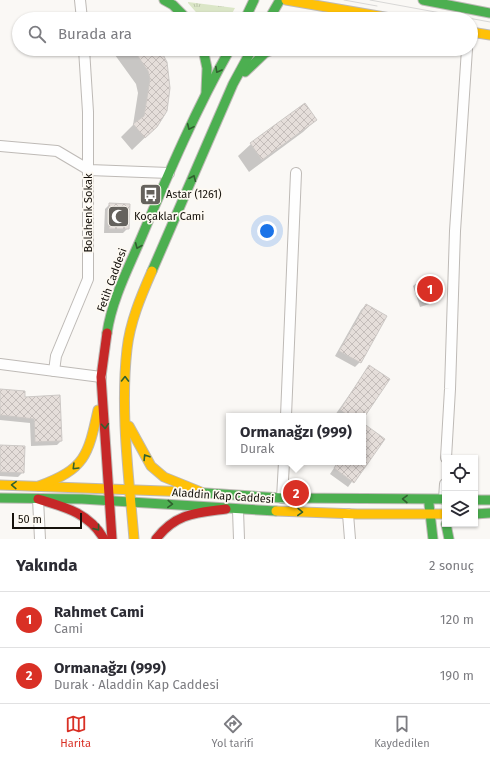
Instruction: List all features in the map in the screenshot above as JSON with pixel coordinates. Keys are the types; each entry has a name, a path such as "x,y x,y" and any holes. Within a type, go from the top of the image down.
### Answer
{"main road":[{"path":"164,0 174,5 180,12"},
{"path":"248,12 254,0"},
{"path":"273,12 280,0"},
{"path":"286,0 355,12"},
{"path":"423,0 490,12"},
{"path":"478,33 490,35"},
{"path":"204,56 207,68 206,92"},
{"name":"Fetih Caddesi","path":"112,539 101,377 108,329 118,294 169,173 206,92 226,56"},
{"path":"134,539 125,418 126,349 136,308 233,84 248,56"},
{"path":"233,84 262,56"},
{"path":"39,486 61,479 75,469 84,458 91,443 102,392"},
{"path":"125,418 137,444 151,466 164,477 201,492"},
{"name":"Aladdin Kap Caddesi","path":"0,484 201,492 282,498 442,499"},
{"name":"Aladdin Kap Caddesi","path":"0,498 131,502 238,510 429,515 442,517"},
{"path":"38,499 80,512 89,518 100,531 104,539"},
{"path":"429,499 429,515 433,539"},
{"path":"478,500 490,500"},
{"path":"156,539 172,520 188,515 226,509"},
{"path":"478,514 490,513"},
{"path":"446,527 448,539"}],"street":[{"path":"80,0 81,12"},
{"name":"Bolahenk Sokak","path":"54,371 56,356 88,279 89,170 88,112 84,56"},
{"path":"446,455 450,389 454,231 466,56"},
{"path":"0,146 57,150 89,170 169,173"},
{"path":"286,413 296,173"},
{"path":"0,364 101,377"},
{"path":"282,498 284,465"},
{"path":"38,499 40,539"},
{"path":"238,510 239,539"},
{"path":"348,514 350,539"}],"green space":[{"path":"188,2 235,8 233,12 196,12"}],"building":[{"path":"138,56 164,56 167,62 170,88 167,111 157,127 145,138 133,124 144,116 150,79 148,71"},
{"path":"305,103 317,120 262,160 250,143"},
{"name":"Koçaklar Cami","path":"109,203 130,204 129,229 109,229"},
{"path":"435,276 442,297 425,303 418,281"},
{"path":"366,304 387,316 361,363 339,351"},
{"path":"369,365 390,379 366,415 366,413 344,413 340,410"},
{"path":"0,389 25,391 25,397 60,395 62,441 35,442 34,419 0,415"},
{"path":"366,425 385,439 354,483 334,468 336,465 366,465"},
{"path":"0,445 25,446 24,473 0,472"}],"tram line":[{"path":"344,0 377,6"},
{"path":"370,0 435,12"},
{"path":"478,20 490,22"}],"traffic: fast":[{"path":"164,0 173,5 180,12"},
{"path":"248,12 254,0"},
{"path":"273,12 280,0"},
{"path":"423,0 490,13"},
{"path":"204,56 207,68 206,92"},
{"path":"107,333 109,320 117,296 162,188 194,118 226,56"},
{"path":"152,271 233,84 248,56"},
{"path":"245,72 262,56"},
{"path":"191,492 282,498 442,499"},
{"path":"0,498 82,499 276,511"},
{"path":"478,500 490,500"},
{"path":"429,504 433,539"},
{"path":"478,514 490,513"},
{"path":"447,527 449,539"}],"traffic: slow":[{"path":"286,0 355,12"},
{"path":"478,33 490,35"},
{"path":"134,539 126,444 124,397 125,373 128,339 133,319 152,271"},
{"path":"39,486 66,473 75,467 82,459 91,439 98,410"},
{"path":"129,426 151,466 164,477 201,492"},
{"path":"0,485 191,492"},
{"path":"276,511 357,514 442,514"}],"traffic: jam":[{"path":"107,333 101,377 112,539"},
{"path":"38,499 76,512 91,523 104,539"},
{"path":"156,539 164,530 179,519 196,513 226,509"}],"place":[{"name":"Astar (1261)","path":"151,194"},
{"name":"Koçaklar Cami","path":"119,216"},
{"name":"Rahmet Cami","path":"430,289"},
{"name":"Ormanağzı (999)","path":"296,493"}]}
